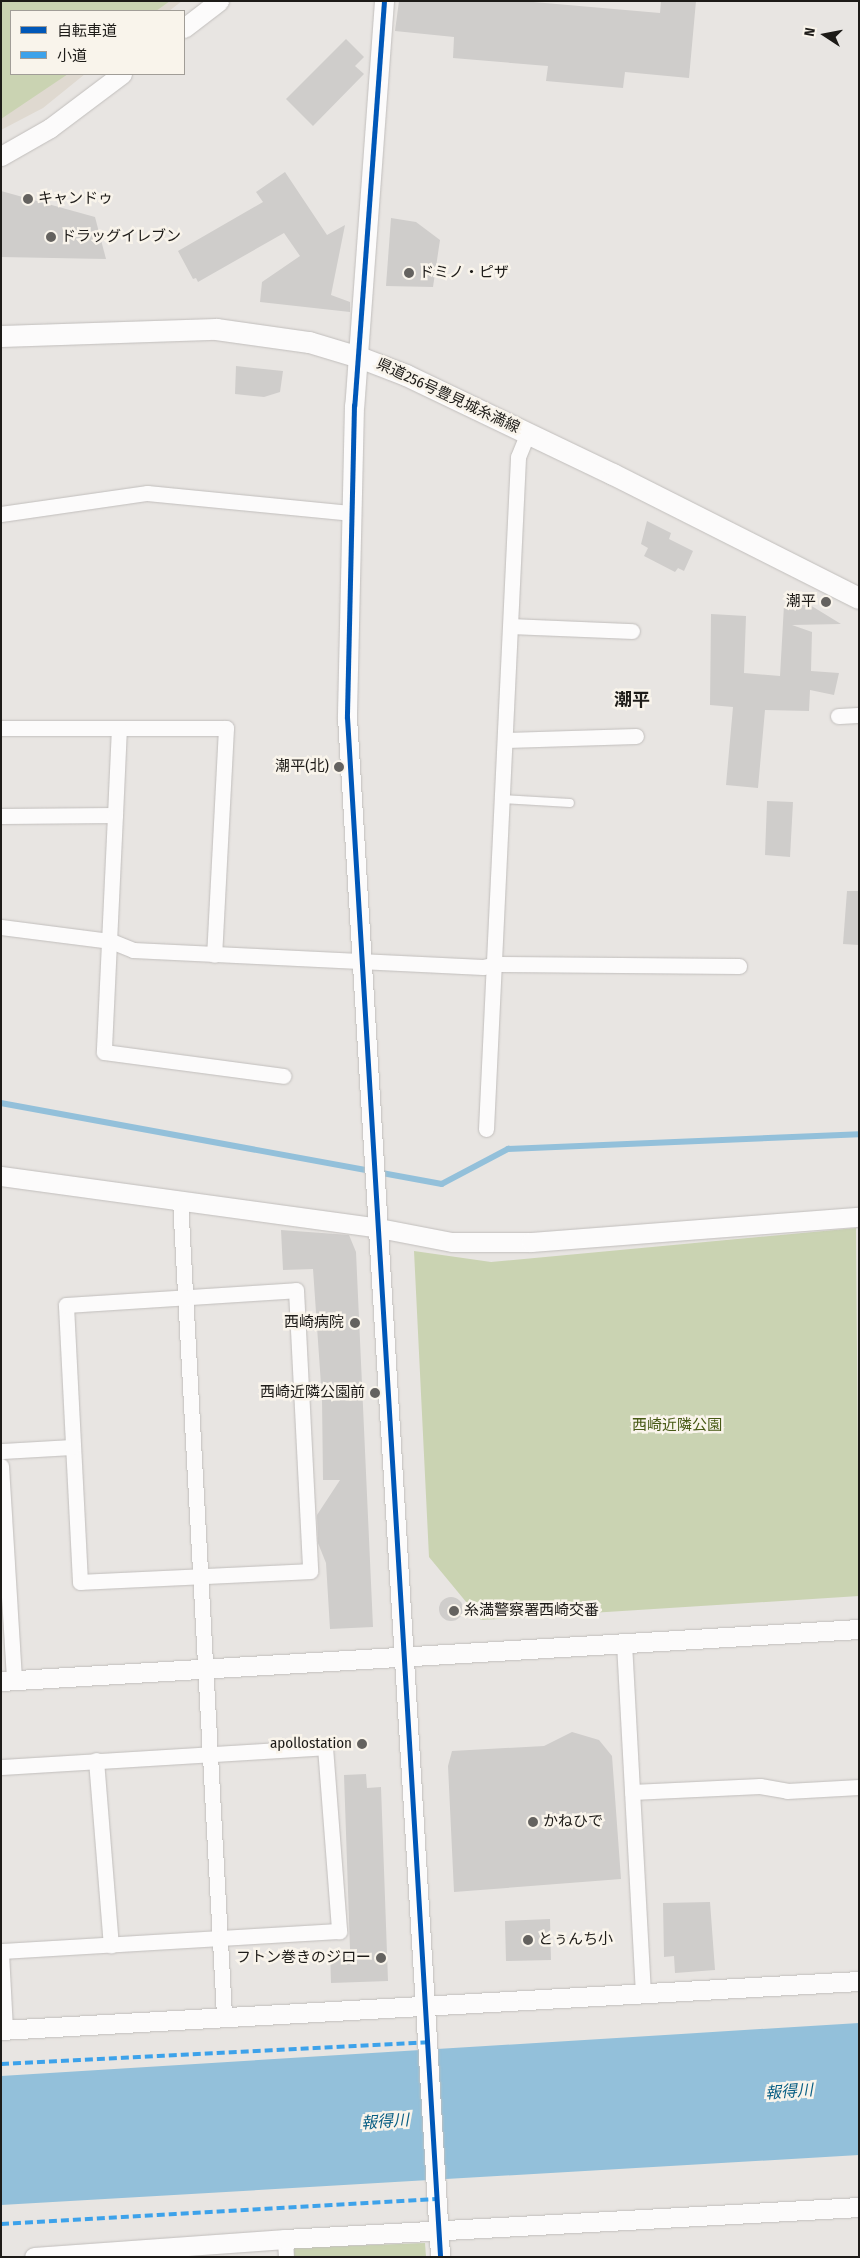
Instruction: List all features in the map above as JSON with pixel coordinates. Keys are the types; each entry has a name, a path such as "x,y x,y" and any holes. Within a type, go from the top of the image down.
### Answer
{"main road":[{"name":"県道256号豊見城糸満線","path":"1,336 216,329 310,342 359,357 528,432 859,598"}],"street":[{"path":"185,27 219,1"},
{"path":"384,1 350,513 347,717 359,959 369,1120 379,1228 440,2257"},
{"path":"1,156 50,128 121,75"},
{"path":"486,1129 496,964 518,457 528,432"},
{"path":"1,514 147,493 350,513"},
{"path":"511,626 632,630"},
{"path":"838,716 859,715"},
{"path":"1,728 226,728 214,954"},
{"path":"119,728 111,940 104,1052 283,1076"},
{"path":"506,740 636,736"},
{"path":"1,816 115,814"},
{"path":"1,927 111,940 133,950 359,959 380,963 483,967 496,964 739,966"},
{"path":"1,1176 379,1228 452,1242 532,1242 859,1216"},
{"path":"180,1200 224,2016"},
{"path":"296,1290 310,1571 80,1582 66,1305 185,1299 296,1290"},
{"path":"1,1451 74,1447"},
{"path":"1,1466 7,1681 859,1629"},
{"path":"624,1643 643,1994"},
{"path":"1,1767 325,1747 340,1931 1,1952 3,2030 859,1981"},
{"path":"96,1760 110,1945"},
{"path":"632,1792 760,1786 787,1791 859,1787"},
{"path":"34,2257 286,2248 438,2230 859,2207"}],"lane":[{"path":"502,800 570,802"}],"shaded area":[{"path":"1,1 182,1 170,10 10,10 10,75 84,75 43,108 1,130"}],"green space":[{"path":"1,1 170,1 157,10 10,10 10,75 67,75 1,119"},
{"name":"西崎近隣公園","path":"856,1228 859,1596 481,1620 429,1557 414,1251 491,1262"},
{"path":"425,2243 426,2257 292,2257 291,2248"}],"water":[{"name":"報得川","path":"859,2023 859,2155 1,2205 1,2076"}],"building":[{"path":"399,1 522,1 660,13 661,1 696,1 689,78 625,72 623,88 546,81 548,66 453,58 454,37 395,31"},
{"path":"346,39 364,57 355,66 364,74 313,126 286,99"},
{"path":"285,172 327,235 345,225 331,295 350,302 350,312 260,302 262,282 300,256 284,233 198,282 196,278 193,279 178,251 263,202 256,192"},
{"name":"ドラッグイレブン","path":"1,191 95,217 106,259 1,257"},
{"path":"391,218 416,222 440,240 433,287 386,286"},
{"path":"236,366 283,371 280,392 264,397 235,394"},
{"path":"647,521 671,533 669,539 693,551 684,571 678,568 675,572 644,556 648,548 641,544"},
{"path":"784,605 810,605 841,624 792,625 812,632 811,671 839,673 834,695 810,690 809,711 765,710 758,788 726,785 733,707 710,705 711,614 746,616 744,673 780,676"},
{"path":"767,801 793,802 790,857 765,855"},
{"path":"847,891 859,891 859,945 843,944"},
{"path":"281,1230 349,1235 356,1252 373,1627 330,1629 326,1563 318,1543 317,1515 340,1480 323,1480 322,1399 313,1269 283,1270"},
{"path":"451,1597 460,1600 463,1609 460,1618 451,1621 442,1618 439,1609 442,1600"},
{"name":"かねひで","path":"572,1732 599,1740 612,1756 621,1879 454,1892 448,1766 452,1751 544,1746"},
{"path":"366,1774 367,1788 381,1787 388,1981 331,1983 330,1950 350,1949 344,1775"},
{"path":"710,1902 715,1970 675,1973 674,1956 664,1957 663,1903"},
{"name":"とぅんち小","path":"550,1919 551,1960 506,1961 505,1921"}],"waterway":[{"path":"1,1103 442,1184 508,1149 859,1134"}],"marked path":[{"path":"1,2064 428,2042"},
{"path":"1,2224 436,2199"}],"cycle path":[{"path":"384,1 354,405 347,717 440,2257"}],"place":[{"name":"キャンドゥ","path":"28,199"},
{"name":"ドラッグイレブン","path":"51,237"},
{"name":"ドミノ・ピザ","path":"409,273"},
{"name":"潮平","path":"826,602"},
{"name":"潮平(北)","path":"339,767"},
{"name":"西崎病院","path":"355,1323"},
{"name":"西崎近隣公園前","path":"375,1393"},
{"name":"糸満警察署西崎交番","path":"454,1611"},
{"name":"apollostation","path":"362,1744"},
{"name":"かねひで","path":"533,1822"},
{"name":"とぅんち小","path":"528,1940"},
{"name":"フトン巻きのジロー","path":"381,1958"}],"district":[{"name":"潮平","path":"632,700"}]}
